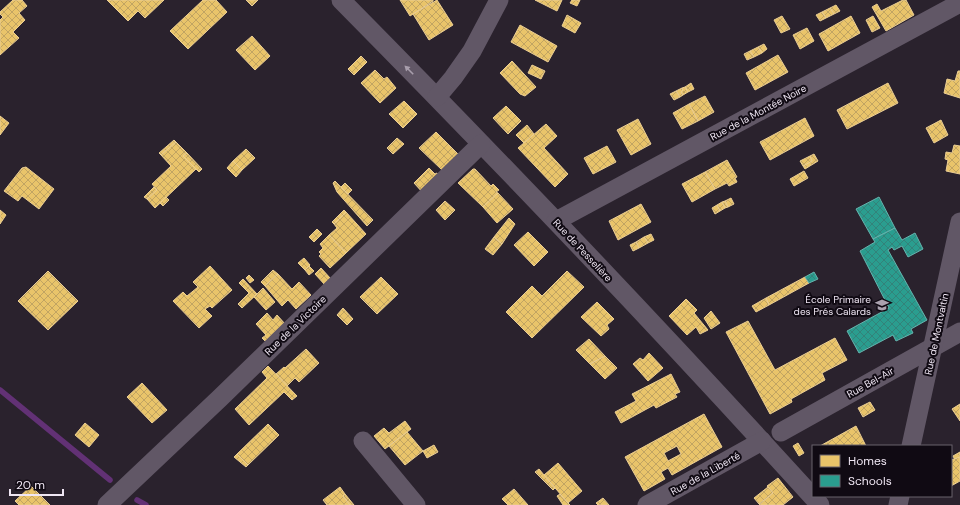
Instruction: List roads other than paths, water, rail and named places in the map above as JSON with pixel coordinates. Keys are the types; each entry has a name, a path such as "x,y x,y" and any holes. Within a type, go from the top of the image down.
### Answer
{"street":[{"name":"Rue de Pesselière","path":"341,0 556,221 812,496"},
{"path":"437,97 453,78 472,51 499,0"},
{"name":"Rue de la Montée Noire","path":"556,221 960,3"},
{"name":"Rue de la Victoire","path":"107,505 226,392 481,144"},
{"name":"Rue de Montvaltin","path":"911,445 960,222"},
{"name":"Rue Bel-Air","path":"781,432 960,332"},
{"path":"363,441 416,505"},
{"name":"Rue de la Liberté","path":"647,505 762,441"},
{"name":"Rue de Pesselière","path":"813,497 820,505"}],"waterway":[{"path":"0,390 110,480"},
{"path":"137,500 146,505"}],"place":[{"name":"École Primaire des Prés Calards","path":"882,305"}]}
